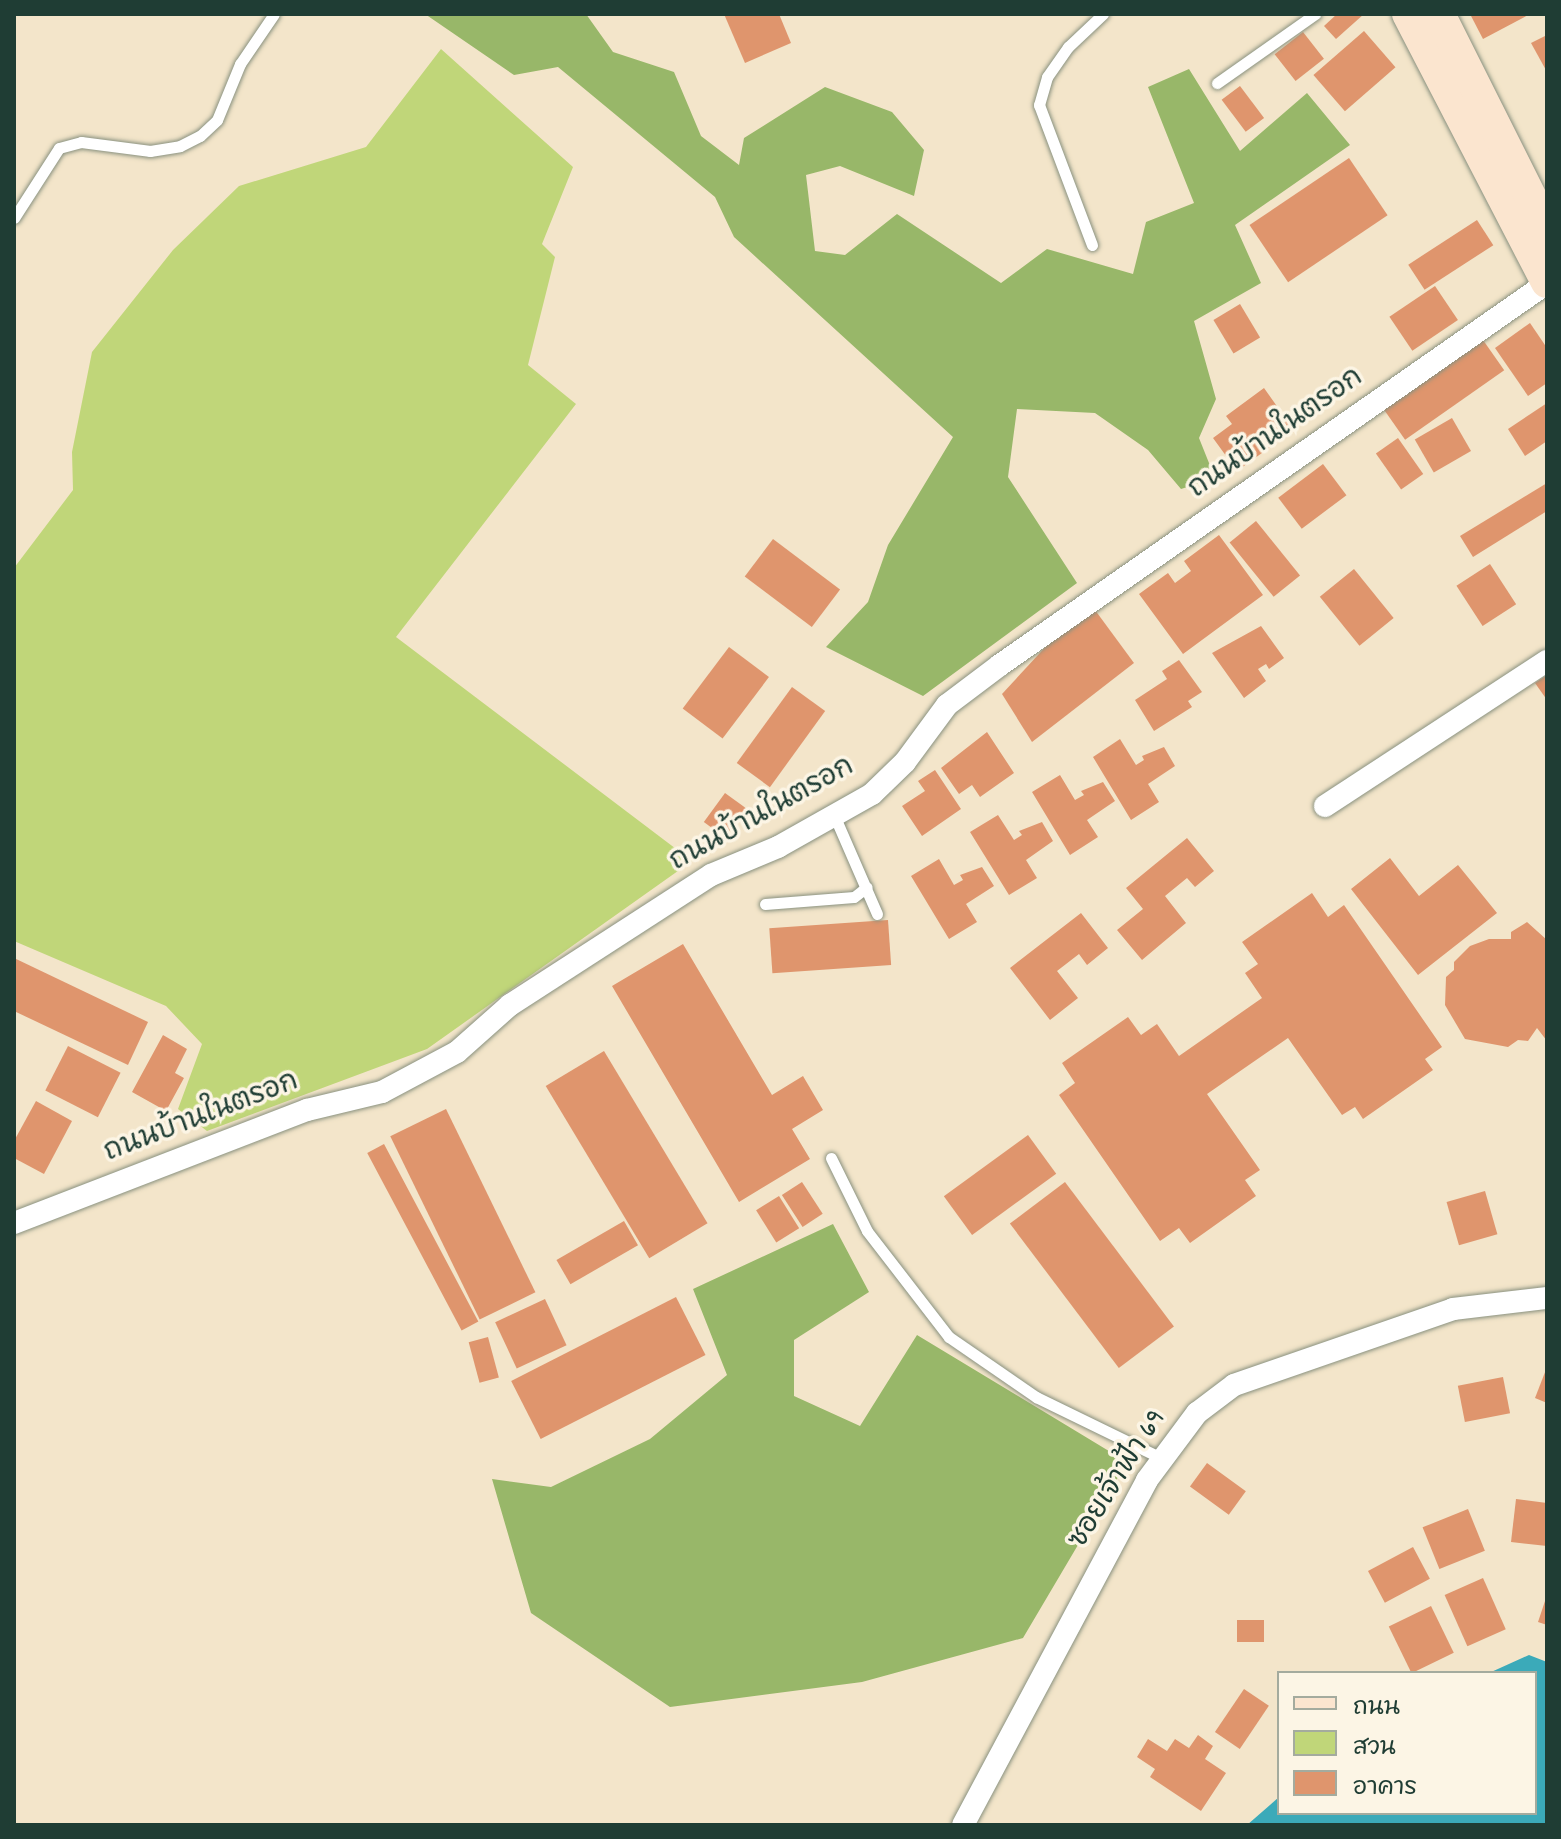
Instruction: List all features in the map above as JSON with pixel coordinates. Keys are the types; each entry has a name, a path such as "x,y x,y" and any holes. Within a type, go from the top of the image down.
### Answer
{"main road":[{"path":"1408,14 1547,282"},
{"path":"1439,14 1547,228"}],"street":[{"name":"ถนนบ้านในตรอก","path":"14,1223 307,1110 382,1092 457,1052 510,1005 711,875 872,794 905,762 947,705 1547,282"},
{"path":"1325,806 1547,661"},
{"name":"ซอยเจ้าฟ้า 69","path":"963,1825 1049,1658 1163,1459 1197,1413 1234,1385 1453,1309 1547,1298"}],"lane":[{"path":"14,218 59,148 81,142 150,151 180,146 200,136 217,120 240,64 274,14"},
{"path":"1092,245 1039,105 1047,77 1068,47 1103,14"},
{"path":"1217,83 1315,14"},
{"path":"834,815 877,914"},
{"path":"765,904 854,897 867,887"},
{"path":"831,1158 867,1231 949,1337 1036,1397 1163,1459"}],"green space":[{"path":"425,14 586,14 613,52 674,72 701,136 739,165 744,138 825,87 892,112 924,150 914,196 840,166 806,175 815,251 845,255 897,214 1001,283 1047,249 1133,274 1146,222 1194,203 1148,87 1189,69 1240,151 1307,93 1350,145 1235,225 1261,283 1194,321 1216,399 1199,438 1215,478 1181,489 1148,450 1095,413 1017,409 1008,477 1077,583 923,696 826,647 868,602 888,545 953,437 734,237 715,197 558,67 514,75"},
{"path":"441,49 573,167 542,244 555,257 528,365 576,404 396,637 692,861 427,1049 207,1131 178,1109 202,1044 166,1006 14,941 14,568 73,490 72,452 92,352 173,250 239,186 366,147"},
{"path":"833,1224 869,1292 794,1340 794,1396 860,1426 917,1335 1127,1462 1023,1638 862,1682 670,1707 531,1613 492,1479 551,1487 650,1439 727,1375 693,1289"}],"water":[{"path":"1529,1655 1547,1662 1547,1825 1247,1825 1277,1799 1277,1815 1537,1815 1537,1671 1493,1671"}],"building":[{"path":"724,14 779,14 791,43 745,63"},
{"path":"1337,14 1364,14 1336,39 1324,26"},
{"path":"1470,14 1530,14 1483,39"},
{"path":"1364,31 1395,67 1345,111 1313,75"},
{"path":"1303,32 1324,59 1296,81 1275,54"},
{"path":"1547,35 1547,72 1531,43"},
{"path":"1240,86 1264,118 1246,132 1222,100"},
{"path":"1349,158 1388,215 1288,282 1250,225"},
{"path":"1477,220 1493,245 1425,290 1408,265"},
{"path":"1435,286 1458,320 1412,351 1389,317"},
{"path":"1240,304 1260,337 1234,353 1213,320"},
{"path":"1530,323 1547,348 1547,383 1528,396 1495,348"},
{"path":"1483,340 1504,370 1405,440 1384,409"},
{"path":"1264,388 1294,430 1237,471 1213,438 1232,424 1226,416"},
{"path":"1547,403 1547,441 1525,456 1508,429"},
{"path":"1452,418 1471,451 1434,472 1415,440"},
{"path":"1398,438 1423,474 1401,490 1376,453"},
{"path":"1323,464 1346,495 1302,529 1278,498"},
{"path":"1547,483 1547,511 1473,557 1460,536"},
{"path":"1256,521 1300,575 1274,597 1230,542"},
{"path":"1219,535 1263,595 1183,654 1139,594 1168,573 1175,583 1191,571 1184,561"},
{"path":"773,539 840,590 812,627 745,577"},
{"path":"1490,564 1516,604 1483,626 1456,586"},
{"path":"1354,569 1394,618 1359,646 1320,597"},
{"path":"1095,610 1134,663 1032,742 1002,694 1050,642"},
{"path":"1261,626 1284,658 1269,669 1266,664 1258,669 1266,681 1244,698 1212,653"},
{"path":"729,647 769,677 723,739 683,708"},
{"path":"1179,660 1202,692 1188,701 1192,707 1154,731 1135,700 1167,679 1162,671"},
{"path":"1547,675 1547,700 1535,683"},
{"path":"792,687 825,711 770,787 737,763"},
{"path":"987,732 1014,773 980,797 972,785 959,794 941,768"},
{"path":"1120,739 1136,765 1144,760 1142,756 1164,747 1175,766 1148,784 1159,802 1131,820 1093,757"},
{"path":"935,770 961,809 922,836 902,806 925,791 918,781"},
{"path":"1060,775 1075,800 1084,795 1081,791 1103,782 1115,801 1087,820 1098,837 1070,855 1032,792"},
{"path":"725,793 746,808 725,837 704,822"},
{"path":"998,815 1014,840 1022,835 1019,831 1042,822 1053,841 1026,860 1037,878 1009,895 970,832"},
{"path":"1187,838 1214,871 1195,887 1187,878 1165,896 1186,923 1142,960 1117,930 1143,909 1126,888"},
{"path":"1390,858 1419,896 1458,865 1497,913 1418,975 1351,889"},
{"path":"939,859 954,885 963,880 960,875 982,867 994,886 966,904 977,922 949,939 911,876"},
{"path":"1312,893 1328,917 1344,905 1442,1047 1425,1059 1433,1070 1363,1119 1355,1107 1342,1115 1288,1038 1207,1094 1260,1170 1245,1180 1256,1196 1190,1243 1179,1228 1160,1241 1059,1095 1075,1083 1062,1063 1128,1017 1141,1035 1157,1024 1179,1056 1262,998 1245,973 1258,964 1242,942"},
{"path":"1081,913 1108,948 1087,965 1079,954 1057,971 1078,998 1050,1020 1010,968"},
{"path":"888,920 891,965 772,973 769,928"},
{"path":"1527,922 1547,940 1547,1041 1537,1028 1528,1041 1518,1040 1508,1047 1465,1039 1445,1005 1446,977 1454,970 1454,962 1470,946 1489,939 1511,939 1511,932"},
{"path":"683,944 772,1095 803,1076 823,1110 792,1129 810,1159 739,1202 612,986"},
{"path":"14,958 148,1022 128,1065 14,1011"},
{"path":"163,1035 187,1049 175,1073 184,1078 166,1111 132,1092"},
{"path":"68,1046 121,1073 98,1117 45,1091"},
{"path":"604,1051 708,1223 649,1258 546,1086"},
{"path":"36,1101 72,1121 44,1174 14,1158 14,1141"},
{"path":"446,1109 535,1292 480,1320 390,1136"},
{"path":"1028,1135 1056,1174 972,1235 944,1196"},
{"path":"384,1144 478,1321 462,1330 367,1153"},
{"path":"802,1182 823,1214 803,1227 782,1195"},
{"path":"1065,1182 1174,1327 1119,1368 1010,1224"},
{"path":"1485,1191 1497,1234 1459,1245 1447,1202"},
{"path":"779,1196 799,1228 776,1243 756,1210"},
{"path":"624,1221 638,1245 570,1284 556,1260"},
{"path":"676,1297 706,1355 541,1439 511,1381"},
{"path":"545,1299 567,1345 517,1368 495,1322"},
{"path":"488,1337 499,1378 480,1383 469,1342"},
{"path":"1547,1367 1547,1403 1535,1398"},
{"path":"1503,1377 1510,1413 1465,1422 1458,1386"},
{"path":"1207,1463 1246,1491 1229,1515 1190,1486"},
{"path":"1516,1499 1547,1503 1547,1546 1511,1542"},
{"path":"1468,1509 1485,1551 1439,1569 1423,1527"},
{"path":"1413,1547 1430,1579 1385,1603 1368,1571"},
{"path":"1483,1578 1506,1629 1467,1646 1445,1595"},
{"path":"1547,1598 1547,1625 1538,1622"},
{"path":"1431,1606 1454,1653 1410,1671 1389,1627"},
{"path":"1237,1620 1264,1620 1264,1642 1237,1642"},
{"path":"1244,1689 1269,1706 1240,1749 1215,1732"},
{"path":"1198,1735 1213,1746 1205,1759 1226,1773 1201,1811 1150,1777 1155,1769 1137,1757 1148,1739 1167,1751 1175,1739 1189,1748"}]}
